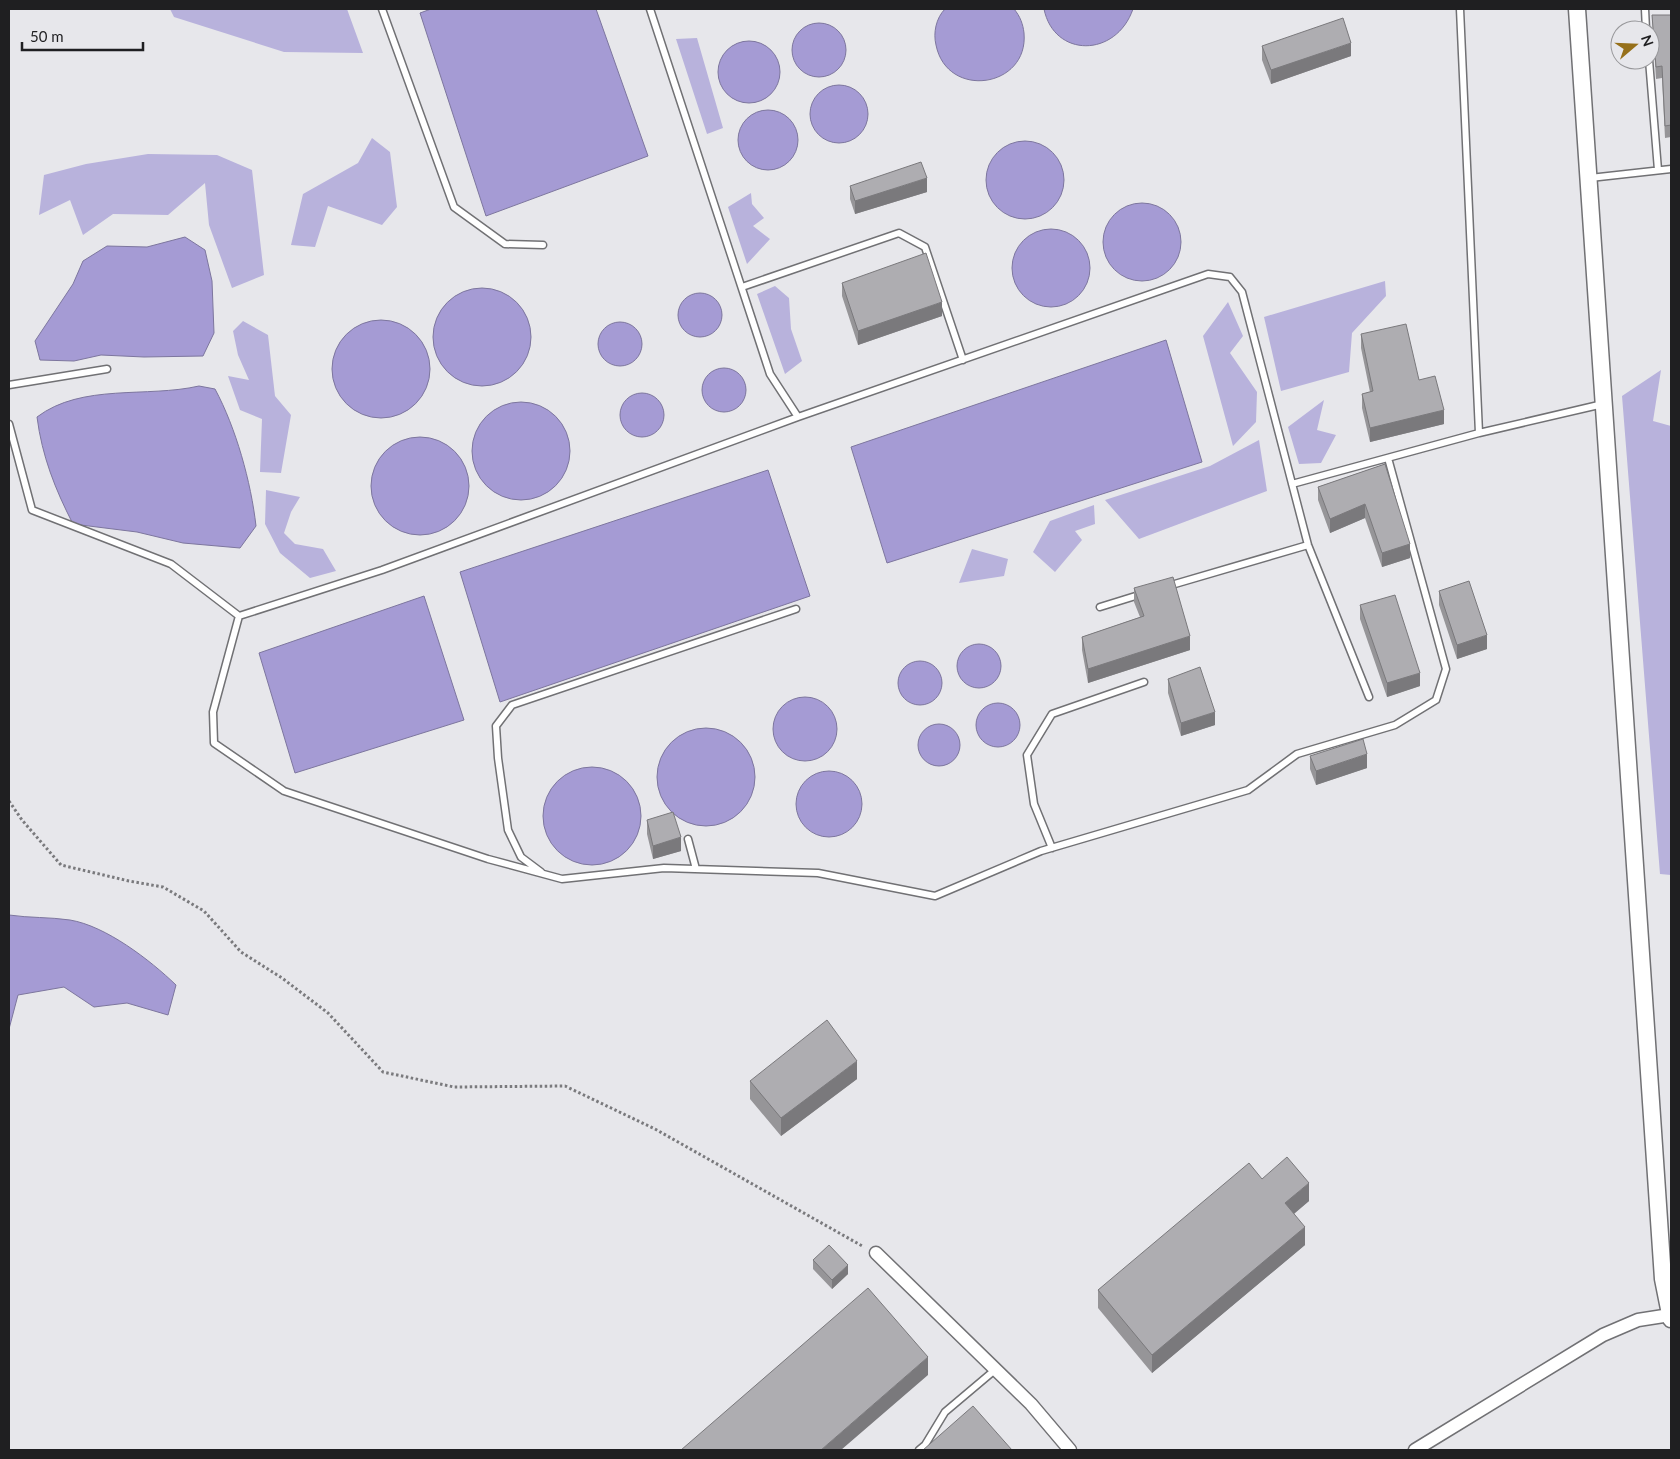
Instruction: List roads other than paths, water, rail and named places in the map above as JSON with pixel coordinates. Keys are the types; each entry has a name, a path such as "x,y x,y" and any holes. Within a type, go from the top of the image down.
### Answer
{"street":[{"path":"1415,1450 1603,1335 1638,1320 1671,1317 1663,1279 1578,9"},
{"path":"876,1253 1031,1404 1070,1450"}],"lane":[{"path":"382,9 454,207 505,244 543,245"},
{"path":"650,9 770,374 798,417"},
{"path":"1460,9 1479,433"},
{"path":"1650,70 1658,170"},
{"path":"1589,178 1671,169"},
{"path":"742,287 899,233 925,247 963,360"},
{"path":"240,616 382,570 798,417 1208,274 1230,277 1242,292 1308,545 1369,697"},
{"path":"9,385 107,369"},
{"path":"1292,484 1479,433 1604,404"},
{"path":"9,424 32,510 171,564 240,616"},
{"path":"240,616 213,712 214,743 284,791 488,859 562,879 664,868 818,873 936,896 1052,848 1248,790 1297,754 1395,725 1436,700 1446,669 1388,458"},
{"path":"1157,590 1308,545"},
{"path":"1100,607 1147,593"},
{"path":"544,874 522,857 508,830 498,758 496,726 512,705 796,609"},
{"path":"1052,848 1034,804 1027,754 1052,714 1144,682"},
{"path":"688,839 696,869"},
{"path":"920,1450 925,1446 945,1412 996,1369"}]}
